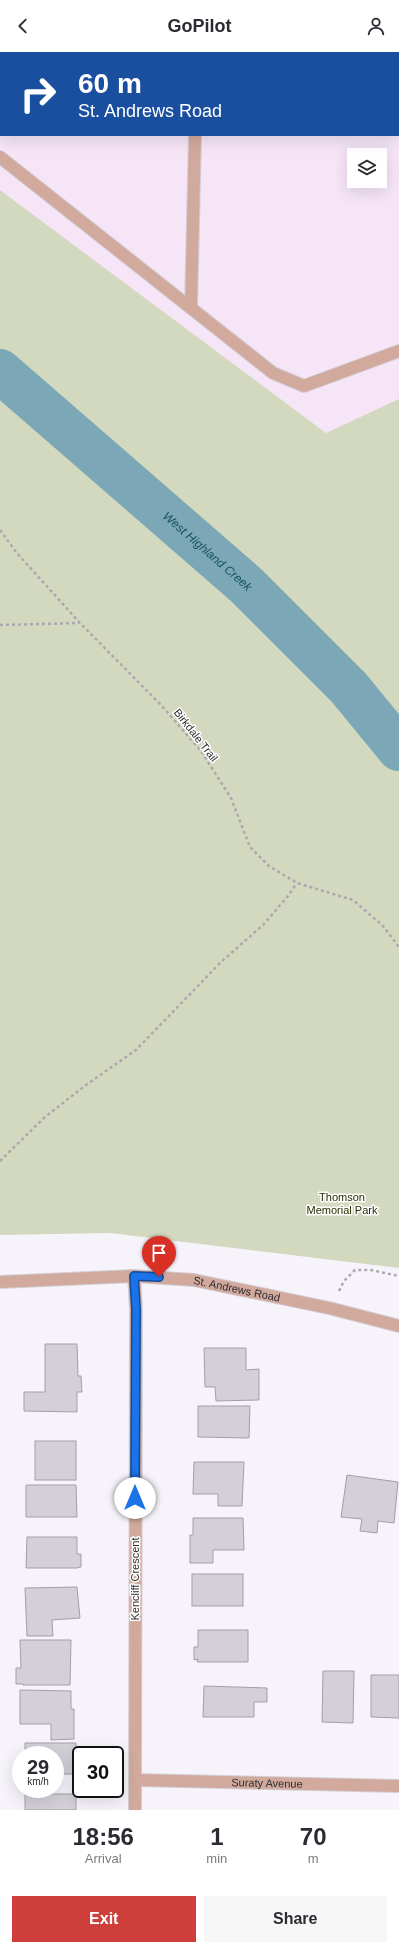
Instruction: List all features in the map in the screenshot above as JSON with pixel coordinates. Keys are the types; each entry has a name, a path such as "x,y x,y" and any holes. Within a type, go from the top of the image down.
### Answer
{"street":[{"path":"191,308 195,136"},
{"path":"0,157 274,373 304,386 399,351"},
{"name":"St. Andrews Road","path":"0,1282 134,1276 194,1280 329,1308 399,1326"},
{"name":"Kencliff Crescent","path":"134,1276 136,1309 135,1810"},
{"name":"Suraty Avenue","path":"134,1780 399,1786"}],"path":[{"name":"Birkdale Trail","path":"0,530 16,552 80,623 161,705 201,751 231,798 250,847 269,866 297,883 353,900 383,926 399,947"},
{"path":"0,625 80,623"},
{"path":"0,1161 45,1118 86,1085 136,1050 221,962 263,925 297,883"},
{"path":"337,1296 344,1281 355,1270 370,1270 399,1276"}],"shaded area":[{"path":"0,136 399,136 399,399 326,433 0,190"}],"green space":[{"name":"Thomson Memorial Park","path":"0,190 326,433 399,399 399,1268 110,1233 0,1235"}],"building":[{"path":"45,1344 77,1344 78,1376 81,1376 82,1392 77,1392 77,1412 24,1411 24,1392 45,1392"},
{"path":"204,1348 246,1348 246,1370 259,1369 259,1400 216,1401 215,1387 205,1387"},
{"path":"198,1406 250,1406 249,1438 198,1437"},
{"path":"35,1441 76,1441 76,1480 35,1480"},
{"path":"194,1462 244,1462 242,1506 218,1506 218,1494 193,1494"},
{"path":"347,1475 398,1482 394,1523 378,1521 377,1533 360,1531 362,1519 341,1517"},
{"path":"26,1485 76,1485 77,1517 26,1517"},
{"path":"193,1518 243,1518 244,1550 213,1550 213,1563 190,1563 190,1535 193,1535"},
{"path":"27,1537 77,1537 77,1554 81,1554 81,1567 26,1568"},
{"path":"192,1574 243,1574 243,1606 192,1606"},
{"path":"77,1587 80,1618 52,1620 53,1636 27,1636 25,1588"},
{"path":"198,1630 248,1630 248,1662 197,1662 198,1659 194,1660 194,1647 198,1647"},
{"path":"20,1640 71,1640 70,1685 16,1684 16,1668 21,1668"},
{"path":"323,1671 354,1671 353,1723 322,1722"},
{"path":"371,1675 399,1675 399,1718 371,1717"},
{"path":"204,1686 267,1688 267,1702 254,1702 254,1717 203,1717"},
{"path":"20,1690 71,1691 71,1709 74,1709 74,1739 51,1740 51,1724 20,1724"},
{"path":"25,1743 76,1743 76,1746 72,1746 72,1774 64,1774 64,1746 25,1746"},
{"path":"64,1794 72,1794 72,1798 76,1798 76,1810 25,1810 25,1798 64,1798"}],"waterway":[{"name":"West Highland Creek","path":"0,371 246,585 349,688 399,749"}],"route":[{"path":"135,1498 136,1309 134,1276 159,1277"}]}
